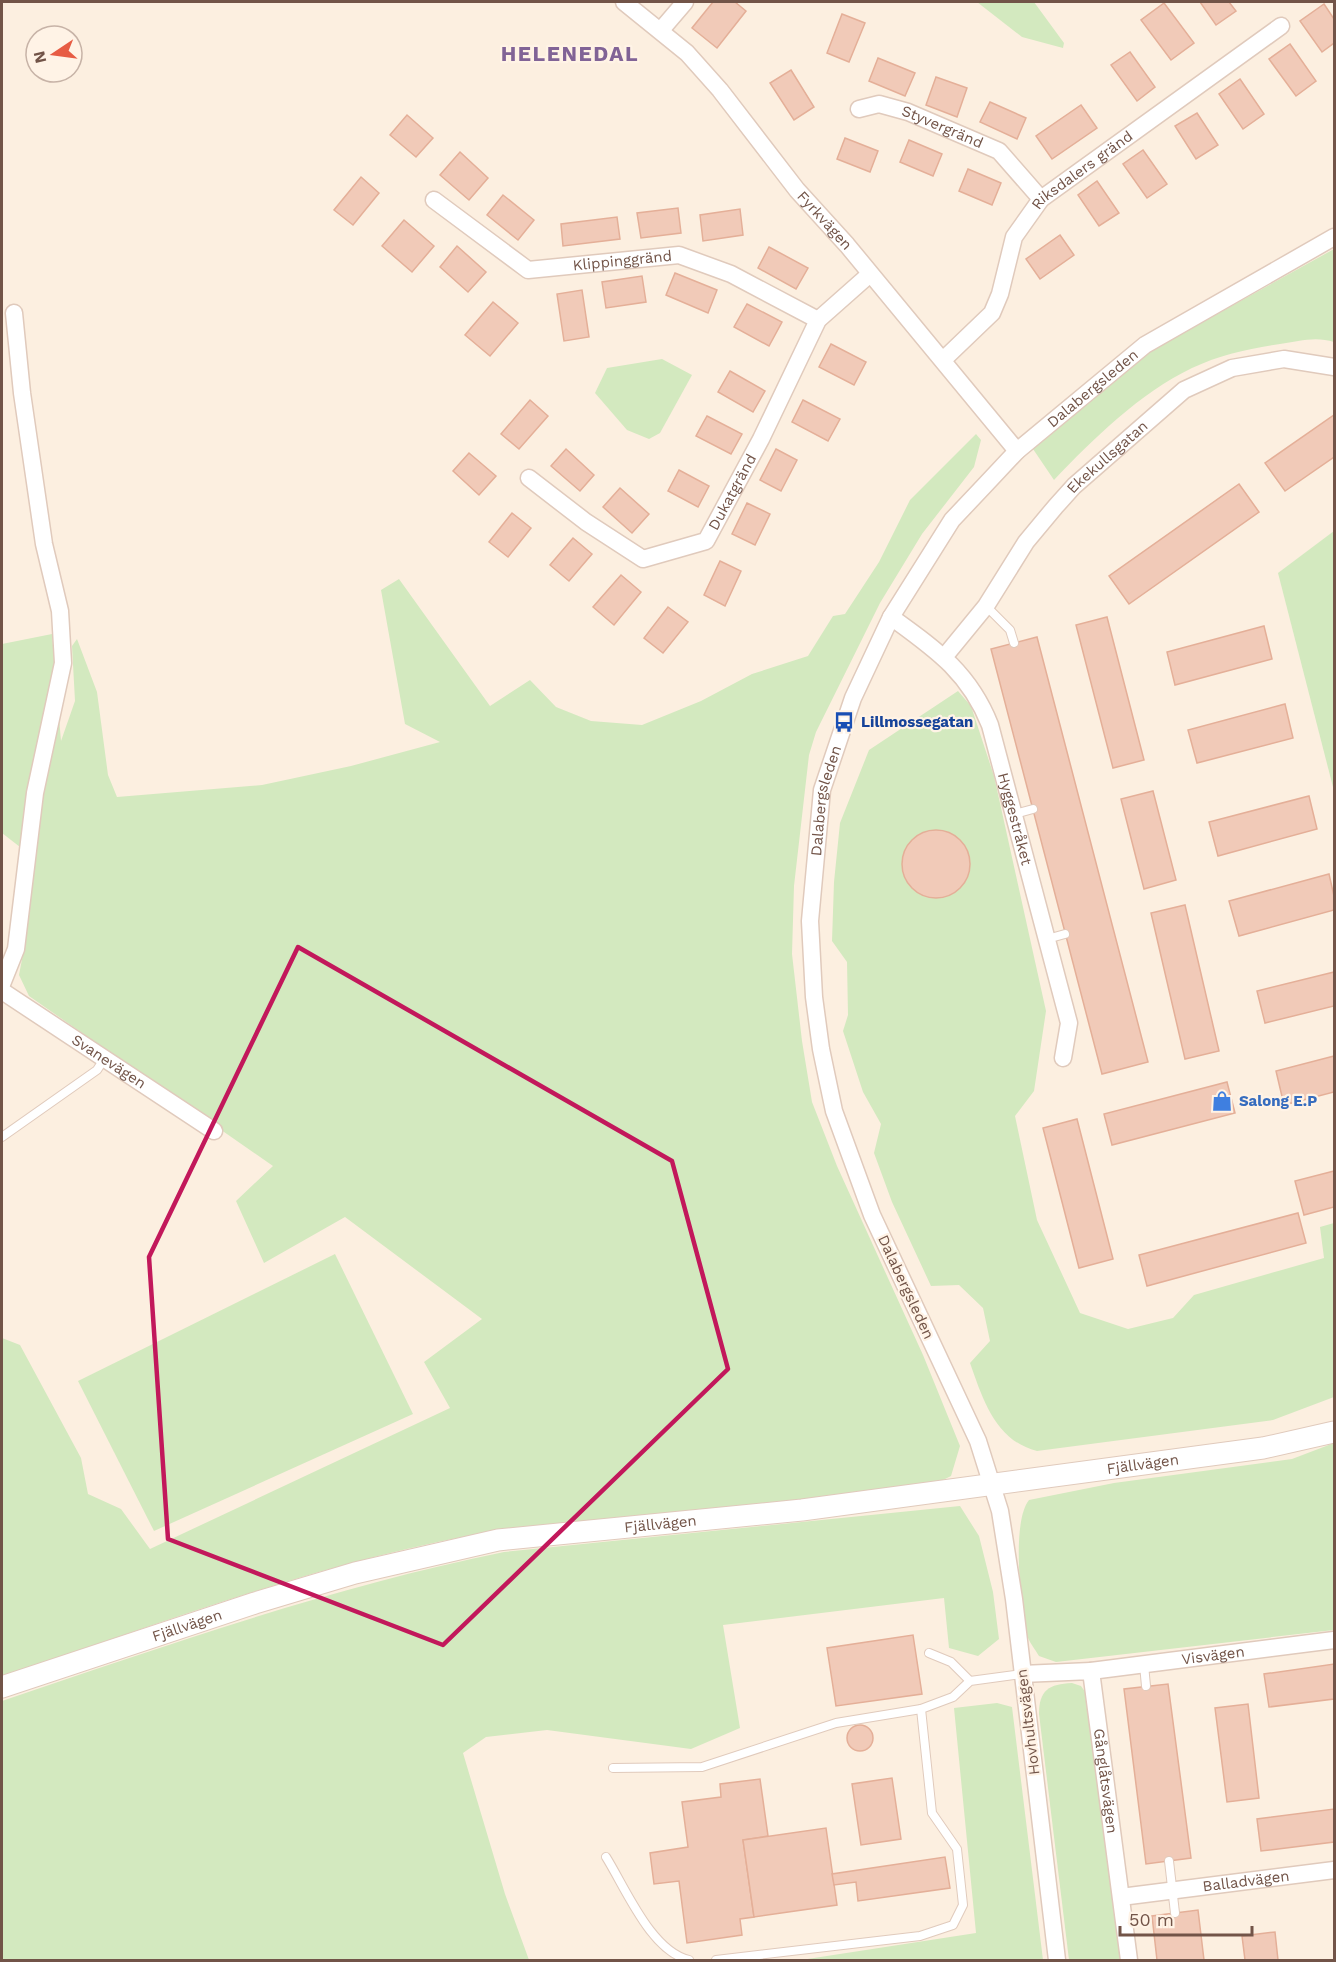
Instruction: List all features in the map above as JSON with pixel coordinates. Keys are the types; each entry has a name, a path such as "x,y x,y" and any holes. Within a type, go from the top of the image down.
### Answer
{"street":[{"name":"Fyrkvägen","path":"624,2 687,53 720,90 765,152 943,360 1017,451"},
{"path":"661,30 685,2"},
{"name":"Riksdalers gränd","path":"943,360 993,313 1014,237 1041,200 1281,26"},
{"name":"Styvergränd","path":"859,109 879,104 908,112 999,151 1041,200"},
{"name":"Klippinggränd","path":"434,200 528,270 679,255 731,274 818,320"},
{"name":"Dalabergsleden","path":"992,1484 978,1441 872,1215 834,1111 814,997 810,921 822,790 853,698 891,617 952,520 1017,451 1145,345 1335,237"},
{"name":"Dukatgränd","path":"529,478 586,522 643,559 706,541 761,439 818,320 870,274"},
{"path":"2,984 16,949 35,793 63,663 60,611 43,533 22,393 14,313"},
{"name":"Ekekullsgatan","path":"945,656 986,606 1026,542 1056,506 1074,486 1184,390 1232,368 1284,359 1335,367"},
{"name":"Hyggestråket","path":"891,617 945,656 982,704 998,751 1015,814 1068,1023 1063,1058"},
{"name":"Svanevägen","path":"2,991 214,1131"},
{"name":"Fjällvägen","path":"2,1687 255,1603 355,1574 467,1546 562,1533 802,1510 1263,1448 1335,1432"},
{"name":"Hovhultsvägen","path":"992,1484 1000,1511 1012,1588 1057,1960"},
{"name":"Visvägen","path":"1091,1671 1335,1640"},
{"path":"1022,1674 1091,1671"},
{"name":"Gånglåtsvägen","path":"1091,1671 1129,1960"},
{"name":"Balladvägen","path":"1121,1897 1335,1870"}],"lane":[{"path":"986,606 1010,630 1014,643"},
{"path":"1015,814 1033,809"},
{"path":"1047,939 1065,934"},
{"path":"2,1137 97,1070 104,1059"},
{"path":"929,1653 951,1662 970,1681"},
{"path":"1144,1665 1146,1686"},
{"path":"613,1768 702,1767 836,1723 921,1709 952,1697 970,1681 1022,1674"},
{"path":"716,1960 920,1936 953,1925 963,1905 957,1849 932,1813 921,1709"},
{"path":"606,1857 657,1941 678,1958 688,1960"},
{"path":"1168,1861 1175,1913"}],"highlighted area":[{"path":"298,947 672,1161 728,1369 443,1645 168,1539 149,1257"}],"green space":[{"path":"977,2 1034,2 1064,43 1063,48 1022,37"},
{"path":"1334,249 1334,342 1321,339 1307,340 1258,348 1202,363 1154,390 1118,418 1054,480 1033,449 1154,349"},
{"path":"662,359 692,375 660,433 649,439 627,430 595,393 607,368"},
{"path":"976,434 981,440 974,467 922,534 880,603 816,732 809,755 794,886 792,954 812,1102 837,1166 923,1355 960,1446 951,1476 943,1480 892,1490 501,1530 437,1542 311,1574 248,1593 2,1677 2,1338 20,1345 81,1458 88,1494 121,1509 150,1549 450,1408 424,1362 482,1319 345,1217 264,1263 236,1201 273,1166 29,996 19,975 23,954 8,955 20,847 2,833 2,644 52,634 61,741 75,701 72,646 77,639 97,692 108,775 117,797 262,785 351,766 440,742 405,724 381,590 399,579 490,706 530,680 556,707 591,721 642,725 701,701 752,674 808,656 833,616 845,614 879,562 910,500"},
{"path":"1334,531 1334,791 1278,573"},
{"path":"958,691 971,706 994,776 1046,1011 1034,1091 1015,1116 1037,1220 1080,1313 1128,1329 1173,1318 1194,1295 1324,1258 1320,1227 1334,1223 1334,1397 1273,1420 1037,1451 1023,1446 1001,1429 986,1404 970,1363 990,1341 983,1308 959,1285 931,1286 892,1202 874,1153 881,1124 863,1092 843,1031 848,1015 847,962 832,941 834,882 840,823 869,750"},
{"path":"335,1254 413,1414 154,1531 78,1381"},
{"path":"1334,1443 1334,1630 1056,1662 1039,1656 1027,1635 1020,1586 1020,1527 1029,1500 1114,1483 1292,1459"},
{"path":"960,1506 979,1536 993,1592 999,1639 978,1656 949,1648 944,1598 723,1625 740,1728 691,1749 547,1730 486,1737 463,1753 505,1894 529,1960 2,1960 2,1701 188,1638 313,1600 376,1582 504,1552"},
{"path":"1072,1683 1081,1686 1088,1696 1120,1960 1069,1960 1039,1706 1043,1694 1051,1687"},
{"path":"997,1703 1012,1707 1043,1960 801,1960 976,1933 954,1708"}],"building":[{"path":"713,2 735,2 746,11 717,48 692,28"},
{"path":"1200,2 1229,2 1236,11 1216,25"},
{"path":"1164,3 1194,43 1171,60 1141,20"},
{"path":"1324,4 1334,19 1334,43 1322,52 1300,21"},
{"path":"842,14 865,23 849,62 827,53"},
{"path":"1290,44 1316,81 1296,96 1269,59"},
{"path":"1130,52 1155,87 1137,101 1111,65"},
{"path":"878,58 915,73 905,96 869,81"},
{"path":"791,70 814,107 794,120 770,83"},
{"path":"936,77 967,88 957,117 926,105"},
{"path":"1240,79 1264,114 1243,129 1219,94"},
{"path":"990,102 1026,118 1017,139 980,122"},
{"path":"1081,105 1097,128 1052,159 1036,136"},
{"path":"1197,113 1218,145 1196,159 1175,126"},
{"path":"407,115 433,138 416,157 390,135"},
{"path":"845,138 878,151 870,172 837,159"},
{"path":"909,140 942,154 933,176 900,162"},
{"path":"1143,150 1167,184 1147,198 1123,164"},
{"path":"460,152 488,178 469,200 440,175"},
{"path":"968,169 1001,183 992,205 959,191"},
{"path":"361,177 379,193 353,225 334,210"},
{"path":"1097,181 1119,213 1099,226 1078,195"},
{"path":"503,195 534,220 518,240 487,215"},
{"path":"678,208 681,233 641,238 637,213"},
{"path":"740,209 743,235 703,241 700,215"},
{"path":"617,217 620,239 563,246 561,224"},
{"path":"404,220 434,246 412,272 382,246"},
{"path":"1060,235 1074,255 1040,279 1026,259"},
{"path":"457,246 486,272 468,292 440,267"},
{"path":"769,247 808,268 796,289 758,268"},
{"path":"675,273 717,290 708,313 666,295"},
{"path":"642,276 646,302 606,308 602,282"},
{"path":"582,290 589,337 564,341 557,294"},
{"path":"493,302 518,323 490,356 465,335"},
{"path":"747,304 782,322 769,346 734,327"},
{"path":"831,344 866,362 854,385 819,367"},
{"path":"730,371 765,391 753,412 718,392"},
{"path":"530,400 548,416 519,449 501,434"},
{"path":"803,400 840,419 828,441 792,422"},
{"path":"1334,415 1334,457 1285,491 1265,463"},
{"path":"707,416 742,434 731,454 696,436"},
{"path":"566,449 594,475 580,491 551,466"},
{"path":"776,449 797,460 781,491 760,480"},
{"path":"469,453 496,476 479,495 453,471"},
{"path":"679,470 709,486 698,507 668,491"},
{"path":"1239,484 1259,512 1129,604 1109,576"},
{"path":"620,488 649,514 632,533 603,507"},
{"path":"747,503 770,514 755,545 732,534"},
{"path":"512,513 531,528 508,557 489,542"},
{"path":"573,538 592,554 569,581 550,565"},
{"path":"720,561 741,571 725,606 704,595"},
{"path":"621,575 641,592 614,625 593,607"},
{"path":"668,607 688,622 663,653 644,638"},
{"path":"1107,617 1144,760 1113,768 1076,625"},
{"path":"1264,626 1272,659 1175,685 1167,652"},
{"path":"1037,637 1148,1062 1102,1074 991,649"},
{"path":"1285,704 1293,738 1197,763 1188,730"},
{"path":"1153,791 1176,880 1144,889 1121,799"},
{"path":"1309,796 1317,829 1218,856 1209,822"},
{"path":"936,830 949,833 960,840 967,851 970,864 967,877 960,888 949,895 936,898 923,895 912,888 905,877 902,864 905,851 912,840 923,833"},
{"path":"1329,874 1334,896 1334,910 1239,936 1229,901"},
{"path":"1185,905 1219,1051 1185,1059 1151,913"},
{"path":"1334,972 1334,1006 1265,1023 1257,991"},
{"path":"1334,1056 1334,1092 1284,1105 1276,1071"},
{"path":"1227,1082 1235,1113 1112,1145 1104,1114"},
{"path":"1077,1119 1113,1259 1079,1268 1043,1128"},
{"path":"1334,1171 1334,1207 1304,1215 1295,1181"},
{"path":"1298,1213 1306,1243 1147,1286 1139,1255"},
{"path":"913,1635 922,1694 836,1706 827,1648"},
{"path":"1334,1664 1334,1699 1269,1707 1264,1674"},
{"path":"1168,1684 1191,1858 1146,1864 1124,1689"},
{"path":"1248,1704 1259,1798 1227,1802 1215,1708"},
{"path":"860,1725 869,1729 873,1738 869,1747 860,1751 851,1747 847,1738 851,1729"},
{"path":"892,1778 901,1839 861,1845 852,1784"},
{"path":"760,1779 768,1836 743,1840 754,1917 740,1919 742,1935 687,1943 679,1881 654,1884 650,1853 688,1847 682,1802 721,1797 720,1784"},
{"path":"1334,1809 1334,1842 1261,1851 1257,1819"},
{"path":"826,1828 837,1905 754,1917 743,1840"},
{"path":"945,1857 950,1888 858,1901 856,1882 834,1885 832,1874"},
{"path":"1198,1910 1204,1960 1157,1960 1152,1916"},
{"path":"1275,1932 1278,1960 1245,1960 1242,1936"}],"place":[{"name":"Lillmossegatan","path":"844,722"},
{"name":"Salong E.P","path":"1222,1101"}],"district":[{"name":"HELENEDAL","path":"570,53"}]}
